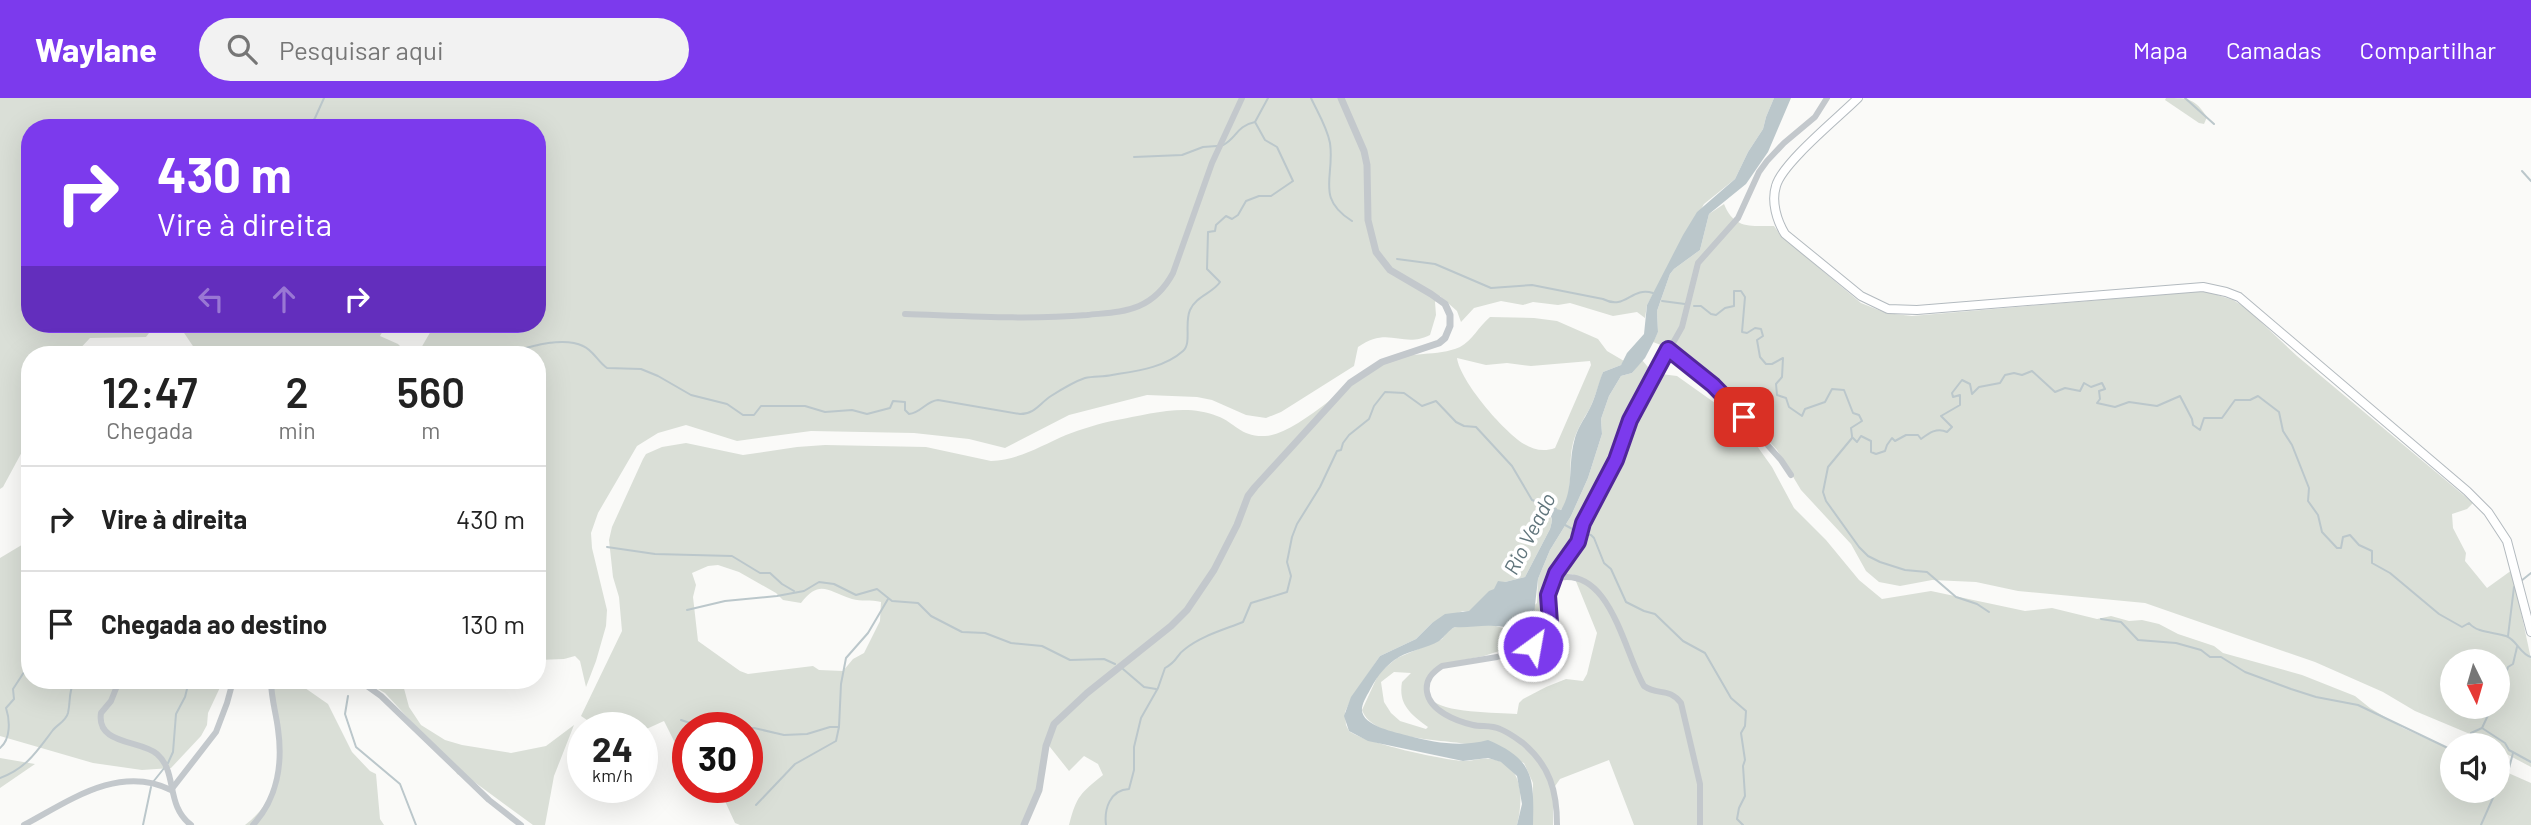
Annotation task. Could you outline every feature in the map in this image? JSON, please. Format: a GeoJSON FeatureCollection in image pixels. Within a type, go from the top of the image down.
{"type":"FeatureCollection","features":[{"type":"Feature","properties":{"kind":"main road"},"geometry":{"type":"LineString","coordinates":[[1858,98],[1780,176],[1774,200],[1779,224],[1785,234],[1861,296],[1888,309],[1917,310],[2203,287],[2238,297],[2468,491],[2488,512],[2507,541],[2531,632]]}},
{"type":"Feature","properties":{"kind":"street"},"geometry":{"type":"LineString","coordinates":[[905,314],[997,318],[1078,316],[1119,312],[1151,299],[1166,286],[1173,273],[1212,163],[1242,98]]}},
{"type":"Feature","properties":{"kind":"street"},"geometry":{"type":"LineString","coordinates":[[1024,825],[1039,790],[1045,746],[1054,724],[1187,610],[1214,570],[1251,491],[1350,383],[1382,362],[1439,343],[1448,333],[1450,320],[1445,304],[1390,270],[1376,253],[1368,220],[1367,165],[1364,150],[1341,98]]}},
{"type":"Feature","properties":{"kind":"street"},"geometry":{"type":"LineString","coordinates":[[1557,825],[1557,800],[1553,784],[1524,745],[1499,729],[1469,724],[1443,712],[1431,702],[1427,689],[1429,678],[1443,666],[1484,661],[1543,641],[1549,629],[1548,595],[1560,564],[1578,542],[1583,523],[1616,460],[1630,420],[1685,320],[1699,263],[1738,218],[1759,172],[1784,143],[1815,117],[1827,98]]}},
{"type":"Feature","properties":{"kind":"street"},"geometry":{"type":"LineString","coordinates":[[1668,349],[1721,393],[1781,460],[1791,475]]}},
{"type":"Feature","properties":{"kind":"street"},"geometry":{"type":"LineString","coordinates":[[1554,579],[1577,578],[1594,589],[1618,624],[1644,686],[1673,694],[1681,702],[1700,784],[1700,825]]}},
{"type":"Feature","properties":{"kind":"street"},"geometry":{"type":"LineString","coordinates":[[116,689],[111,701],[101,713],[103,725],[116,739],[150,749],[159,755],[168,770],[179,813],[191,825]]}},
{"type":"Feature","properties":{"kind":"street"},"geometry":{"type":"LineString","coordinates":[[171,790],[216,733],[231,689]]}},
{"type":"Feature","properties":{"kind":"street"},"geometry":{"type":"LineString","coordinates":[[253,825],[271,799],[278,776],[279,738],[272,689]]}},
{"type":"Feature","properties":{"kind":"street"},"geometry":{"type":"LineString","coordinates":[[371,689],[382,696],[489,800],[519,825]]}},
{"type":"Feature","properties":{"kind":"street"},"geometry":{"type":"LineString","coordinates":[[24,825],[54,808],[116,781],[148,781],[171,790]]}},
{"type":"Feature","properties":{"kind":"shaded area"},"geometry":{"type":"Polygon","coordinates":[[[0,98],[1774,98],[1763,129],[1735,179],[1704,204],[1647,305],[1645,318],[1637,312],[1613,316],[1570,303],[1558,305],[1533,302],[1523,305],[1501,301],[1474,308],[1461,322],[1457,311],[1440,296],[1435,302],[1436,315],[1430,335],[1411,340],[1387,337],[1369,341],[1358,347],[1354,366],[1281,412],[1266,418],[1246,415],[1212,400],[1197,397],[1147,395],[1069,415],[1005,448],[969,439],[914,433],[811,431],[737,441],[686,425],[658,433],[637,446],[598,513],[591,533],[607,610],[606,626],[586,687],[580,661],[575,656],[546,660],[546,346],[422,346],[430,333],[546,333],[546,119],[21,119],[21,333],[149,333],[146,337],[90,338],[82,346],[21,346],[21,454],[0,489],[0,98]]]}},
{"type":"Feature","properties":{"kind":"shaded area"},"geometry":{"type":"Polygon","coordinates":[[[1774,98],[1791,98],[1768,152],[1746,184],[1709,214],[1700,250],[1670,274],[1657,311],[1658,332],[1645,358],[1632,373],[1621,376],[1609,396],[1601,419],[1602,434],[1588,478],[1571,516],[1550,550],[1538,579],[1534,614],[1515,627],[1455,627],[1439,641],[1390,663],[1376,679],[1363,703],[1363,714],[1367,719],[1388,730],[1448,743],[1488,740],[1515,755],[1528,773],[1533,795],[1533,825],[1517,825],[1522,804],[1517,776],[1501,762],[1488,758],[1463,761],[1368,741],[1349,731],[1344,716],[1351,697],[1380,656],[1416,639],[1445,614],[1469,611],[1494,589],[1498,581],[1525,577],[1550,529],[1550,511],[1561,510],[1565,502],[1575,437],[1592,404],[1603,372],[1621,365],[1627,353],[1644,334],[1647,305],[1683,235],[1697,212],[1735,179],[1763,129],[1774,98]]]}},
{"type":"Feature","properties":{"kind":"shaded area"},"geometry":{"type":"Polygon","coordinates":[[[2186,99],[2194,103],[2207,117],[2204,124],[2165,100],[2186,99]]]}},
{"type":"Feature","properties":{"kind":"shaded area"},"geometry":{"type":"Polygon","coordinates":[[[1724,204],[1738,222],[1750,226],[1774,226],[1781,236],[1861,303],[1886,313],[1912,316],[2205,291],[2233,300],[2246,308],[2297,356],[2473,503],[2467,509],[2452,514],[2453,528],[2466,553],[2465,561],[2487,588],[2512,570],[2531,659],[2531,767],[2510,756],[2510,733],[2468,733],[2415,711],[2383,692],[2315,662],[2145,603],[2018,591],[1976,582],[1932,580],[1900,586],[1879,582],[1866,571],[1851,544],[1801,490],[1777,450],[1709,373],[1674,350],[1653,342],[1658,332],[1657,311],[1670,274],[1700,250],[1709,214],[1724,204]]]}},
{"type":"Feature","properties":{"kind":"shaded area"},"geometry":{"type":"Polygon","coordinates":[[[1490,317],[1534,318],[1557,321],[1598,339],[1607,351],[1624,361],[1621,365],[1603,372],[1592,404],[1573,443],[1566,503],[1550,516],[1550,529],[1525,577],[1505,582],[1469,612],[1463,611],[1432,623],[1416,639],[1380,656],[1352,697],[1345,712],[1346,725],[1349,731],[1358,736],[1405,750],[1439,758],[1464,761],[1488,759],[1502,762],[1516,776],[1519,785],[1517,825],[1069,825],[1080,796],[1103,775],[1098,764],[1084,756],[1069,771],[1046,742],[1041,780],[1024,825],[740,825],[735,823],[726,803],[763,803],[763,712],[672,712],[672,737],[664,721],[658,724],[658,712],[583,712],[622,631],[609,540],[612,527],[646,454],[662,447],[686,443],[743,455],[825,445],[926,447],[991,461],[1020,455],[1098,424],[1180,410],[1205,412],[1250,434],[1265,436],[1293,426],[1373,368],[1387,361],[1451,350],[1468,341],[1490,317]],[[1457,358],[1474,392],[1515,438],[1535,449],[1555,448],[1591,365],[1590,361],[1531,366],[1507,363],[1486,365],[1457,358]],[[718,565],[692,573],[696,585],[693,597],[698,641],[748,674],[813,666],[819,670],[843,671],[853,659],[864,653],[880,621],[881,602],[855,600],[824,589],[813,591],[801,603],[783,600],[776,593],[739,572],[718,565]]]}},
{"type":"Feature","properties":{"kind":"shaded area"},"geometry":{"type":"Polygon","coordinates":[[[184,333],[382,333],[380,336],[400,346],[193,346],[184,333]]]}},
{"type":"Feature","properties":{"kind":"shaded area"},"geometry":{"type":"Polygon","coordinates":[[[1642,360],[1653,373],[1677,376],[1715,403],[1735,427],[1757,446],[1772,467],[1794,508],[1826,540],[1859,580],[1882,599],[1931,591],[2025,611],[2052,608],[2097,619],[2111,616],[2159,624],[2178,634],[2214,646],[2223,653],[2302,675],[2355,696],[2403,728],[2440,745],[2440,803],[2510,803],[2510,774],[2531,783],[2531,825],[1634,825],[1609,760],[1560,779],[1553,789],[1553,825],[1533,825],[1533,783],[1524,763],[1479,746],[1395,733],[1380,728],[1369,720],[1362,710],[1379,673],[1397,658],[1442,639],[1455,627],[1492,625],[1507,629],[1537,603],[1538,579],[1550,550],[1571,516],[1588,478],[1602,434],[1601,419],[1609,396],[1621,376],[1632,373],[1642,360]],[[1573,574],[1557,579],[1552,586],[1547,622],[1536,639],[1484,656],[1448,663],[1436,669],[1427,687],[1430,698],[1436,703],[1458,710],[1517,714],[1519,703],[1523,699],[1546,687],[1566,679],[1583,681],[1597,633],[1573,574]],[[1394,672],[1381,682],[1384,702],[1400,721],[1426,729],[1428,727],[1411,713],[1402,697],[1402,682],[1411,673],[1394,672]]]}},
{"type":"Feature","properties":{"kind":"shaded area"},"geometry":{"type":"Polygon","coordinates":[[[21,545],[21,689],[219,689],[201,736],[171,768],[142,770],[93,763],[0,736],[0,558],[21,545]]]}},
{"type":"Feature","properties":{"kind":"shaded area"},"geometry":{"type":"Polygon","coordinates":[[[271,689],[306,689],[328,704],[352,752],[376,774],[380,819],[384,825],[245,825],[271,794],[276,777],[278,740],[271,689]]]}},
{"type":"Feature","properties":{"kind":"shaded area"},"geometry":{"type":"Polygon","coordinates":[[[378,689],[404,689],[409,707],[421,725],[445,740],[462,745],[511,753],[546,746],[567,730],[567,743],[554,776],[545,825],[533,825],[473,781],[457,774],[385,693],[378,689]]]}},
{"type":"Feature","properties":{"kind":"shaded area"},"geometry":{"type":"Polygon","coordinates":[[[0,758],[35,764],[0,788],[0,758]]]}},
{"type":"Feature","properties":{"kind":"waterway"},"geometry":{"type":"LineString","coordinates":[[314,119],[324,98]]}},
{"type":"Feature","properties":{"kind":"waterway"},"geometry":{"type":"LineString","coordinates":[[1223,145],[1244,126],[1255,122],[1268,98]]}},
{"type":"Feature","properties":{"kind":"waterway"},"geometry":{"type":"LineString","coordinates":[[1311,98],[1330,143],[1330,195],[1334,204],[1352,221]]}},
{"type":"Feature","properties":{"kind":"waterway"},"geometry":{"type":"LineString","coordinates":[[2185,98],[2214,124]]}},
{"type":"Feature","properties":{"kind":"waterway"},"geometry":{"type":"LineString","coordinates":[[535,346],[553,342],[574,343],[587,348],[607,368],[641,369],[691,395],[727,404],[743,415],[754,415],[761,406],[805,406],[825,412],[852,410],[867,414],[890,408],[893,401],[905,402],[905,410],[909,414],[938,400],[1020,414],[1030,412],[1051,396],[1088,377],[1149,368],[1175,357],[1186,348],[1190,310],[1196,301],[1220,282],[1207,269],[1208,232],[1215,231],[1216,225],[1226,216],[1232,219],[1238,215],[1246,201],[1259,196],[1271,196],[1293,181],[1277,147],[1265,140],[1255,122]]}},
{"type":"Feature","properties":{"kind":"waterway"},"geometry":{"type":"LineString","coordinates":[[1134,157],[1182,155],[1203,147],[1217,146]]}},
{"type":"Feature","properties":{"kind":"waterway"},"geometry":{"type":"LineString","coordinates":[[2522,171],[2531,181]]}},
{"type":"Feature","properties":{"kind":"waterway"},"geometry":{"type":"LineString","coordinates":[[1397,259],[1435,264],[1491,288],[1532,285],[1611,302],[1623,301],[1639,293],[1653,293]]}},
{"type":"Feature","properties":{"kind":"waterway"},"geometry":{"type":"LineString","coordinates":[[1694,306],[1701,306],[1716,315],[1725,308],[1734,306],[1734,291],[1741,291],[1745,297],[1742,332],[1761,329],[1763,336],[1757,340],[1760,357],[1766,364],[1783,358],[1782,377],[1776,384],[1777,395],[1786,398],[1789,407],[1802,416],[1805,409],[1825,402],[1832,389],[1844,390],[1853,413],[1859,415],[1862,421],[1851,428],[1852,436]]}},
{"type":"Feature","properties":{"kind":"waterway"},"geometry":{"type":"LineString","coordinates":[[1662,301],[1685,304]]}},
{"type":"Feature","properties":{"kind":"waterway"},"geometry":{"type":"LineString","coordinates":[[1852,437],[1857,442],[1861,436],[1871,441],[1871,452],[1876,454],[1885,451],[1892,438],[1895,441],[1906,435],[1918,435],[1921,439],[1936,430],[1947,432],[1952,427],[1941,416],[1960,405],[1960,395],[1953,397],[1952,393],[1962,380],[1970,384],[1972,394],[1979,387],[2000,383],[2005,375],[2022,375],[2032,371],[2055,392],[2065,388],[2080,391],[2084,383],[2091,387],[2102,383],[2105,389],[2099,391],[2100,399],[2097,403],[2115,407],[2129,402],[2157,406],[2180,396],[2193,425],[2200,430],[2204,418],[2222,418],[2235,400],[2250,400],[2258,396],[2279,412],[2283,431],[2292,445],[2309,488],[2308,501],[2318,515],[2322,532],[2337,548],[2341,548],[2343,537],[2350,535],[2359,545],[2372,551],[2372,563],[2390,573],[2439,614],[2462,627],[2469,623],[2481,630],[2506,636],[2531,657]]}},
{"type":"Feature","properties":{"kind":"waterway","name":"Rio Veado"},"geometry":{"type":"LineString","coordinates":[[1106,825],[1110,801],[1117,793],[1129,789],[1141,718],[1158,688],[1165,668],[1198,640],[1243,622],[1251,603],[1287,592],[1291,576],[1287,562],[1297,524],[1320,487],[1337,451],[1341,450],[1349,435],[1369,419],[1374,406],[1385,392],[1404,393],[1422,406],[1436,401],[1456,422],[1476,427],[1512,466],[1532,500],[1556,509]]}},
{"type":"Feature","properties":{"kind":"waterway"},"geometry":{"type":"LineString","coordinates":[[1852,438],[1828,467],[1823,492],[1826,501],[1859,547],[1880,562],[1905,570],[1927,572],[1956,597],[1977,604],[1989,612]]}},
{"type":"Feature","properties":{"kind":"waterway"},"geometry":{"type":"LineString","coordinates":[[1565,525],[1576,531]]}},
{"type":"Feature","properties":{"kind":"waterway"},"geometry":{"type":"LineString","coordinates":[[1582,534],[1594,538],[1604,563],[1611,569],[1626,602],[1655,614],[1683,641],[1705,653],[1731,698],[1746,711],[1745,726],[1741,733],[1745,760],[1745,796],[1737,819],[1743,825]]}},
{"type":"Feature","properties":{"kind":"waterway"},"geometry":{"type":"LineString","coordinates":[[607,547],[655,554],[732,556],[760,573],[770,573],[794,591]]}},
{"type":"Feature","properties":{"kind":"waterway"},"geometry":{"type":"LineString","coordinates":[[2521,581],[2531,573]]}},
{"type":"Feature","properties":{"kind":"waterway"},"geometry":{"type":"LineString","coordinates":[[687,610],[725,601],[804,591],[819,582],[834,584],[856,595],[877,589],[892,601],[918,603],[931,616],[962,632],[985,633],[1011,643],[1042,646],[1070,660],[1104,659],[1115,664]]}},
{"type":"Feature","properties":{"kind":"waterway"},"geometry":{"type":"LineString","coordinates":[[2508,636],[2514,587]]}},
{"type":"Feature","properties":{"kind":"waterway"},"geometry":{"type":"LineString","coordinates":[[756,805],[795,764],[836,741],[846,658],[868,633],[888,599]]}},
{"type":"Feature","properties":{"kind":"waterway"},"geometry":{"type":"LineString","coordinates":[[2101,619],[2121,622],[2138,640],[2176,643],[2201,650],[2210,657],[2221,657],[2245,672],[2291,689],[2358,705],[2440,744]]}},
{"type":"Feature","properties":{"kind":"waterway"},"geometry":{"type":"LineString","coordinates":[[2510,666],[2513,664],[2517,647]]}},
{"type":"Feature","properties":{"kind":"waterway"},"geometry":{"type":"LineString","coordinates":[[1123,669],[1144,687],[1156,689]]}},
{"type":"Feature","properties":{"kind":"waterway"},"geometry":{"type":"LineString","coordinates":[[0,748],[9,729],[6,708],[14,699],[13,689],[21,677]]}},
{"type":"Feature","properties":{"kind":"waterway"},"geometry":{"type":"LineString","coordinates":[[0,778],[24,764],[66,718],[72,689]]}},
{"type":"Feature","properties":{"kind":"waterway"},"geometry":{"type":"LineString","coordinates":[[168,763],[173,752],[176,714],[187,689]]}},
{"type":"Feature","properties":{"kind":"waterway"},"geometry":{"type":"LineString","coordinates":[[348,696],[345,714],[356,747],[400,784],[416,825]]}},
{"type":"Feature","properties":{"kind":"waterway"},"geometry":{"type":"LineString","coordinates":[[2471,733],[2482,728],[2486,719]]}},
{"type":"Feature","properties":{"kind":"waterway"},"geometry":{"type":"LineString","coordinates":[[763,730],[784,735],[807,734],[838,727]]}},
{"type":"Feature","properties":{"kind":"waterway"},"geometry":{"type":"LineString","coordinates":[[2482,728],[2505,743],[2509,750],[2531,762]]}},
{"type":"Feature","properties":{"kind":"waterway"},"geometry":{"type":"LineString","coordinates":[[2510,764],[2513,753]]}},
{"type":"Feature","properties":{"kind":"waterway"},"geometry":{"type":"LineString","coordinates":[[153,782],[165,767]]}},
{"type":"Feature","properties":{"kind":"waterway"},"geometry":{"type":"LineString","coordinates":[[143,825],[151,787]]}},
{"type":"Feature","properties":{"kind":"waterway"},"geometry":{"type":"LineString","coordinates":[[2481,825],[2491,803]]}},
{"type":"Feature","properties":{"kind":"route"},"geometry":{"type":"LineString","coordinates":[[1533,646],[1543,641],[1548,633],[1550,585],[1560,564],[1578,542],[1583,523],[1620,452],[1630,420],[1668,349],[1713,385],[1744,417]]}}]}
